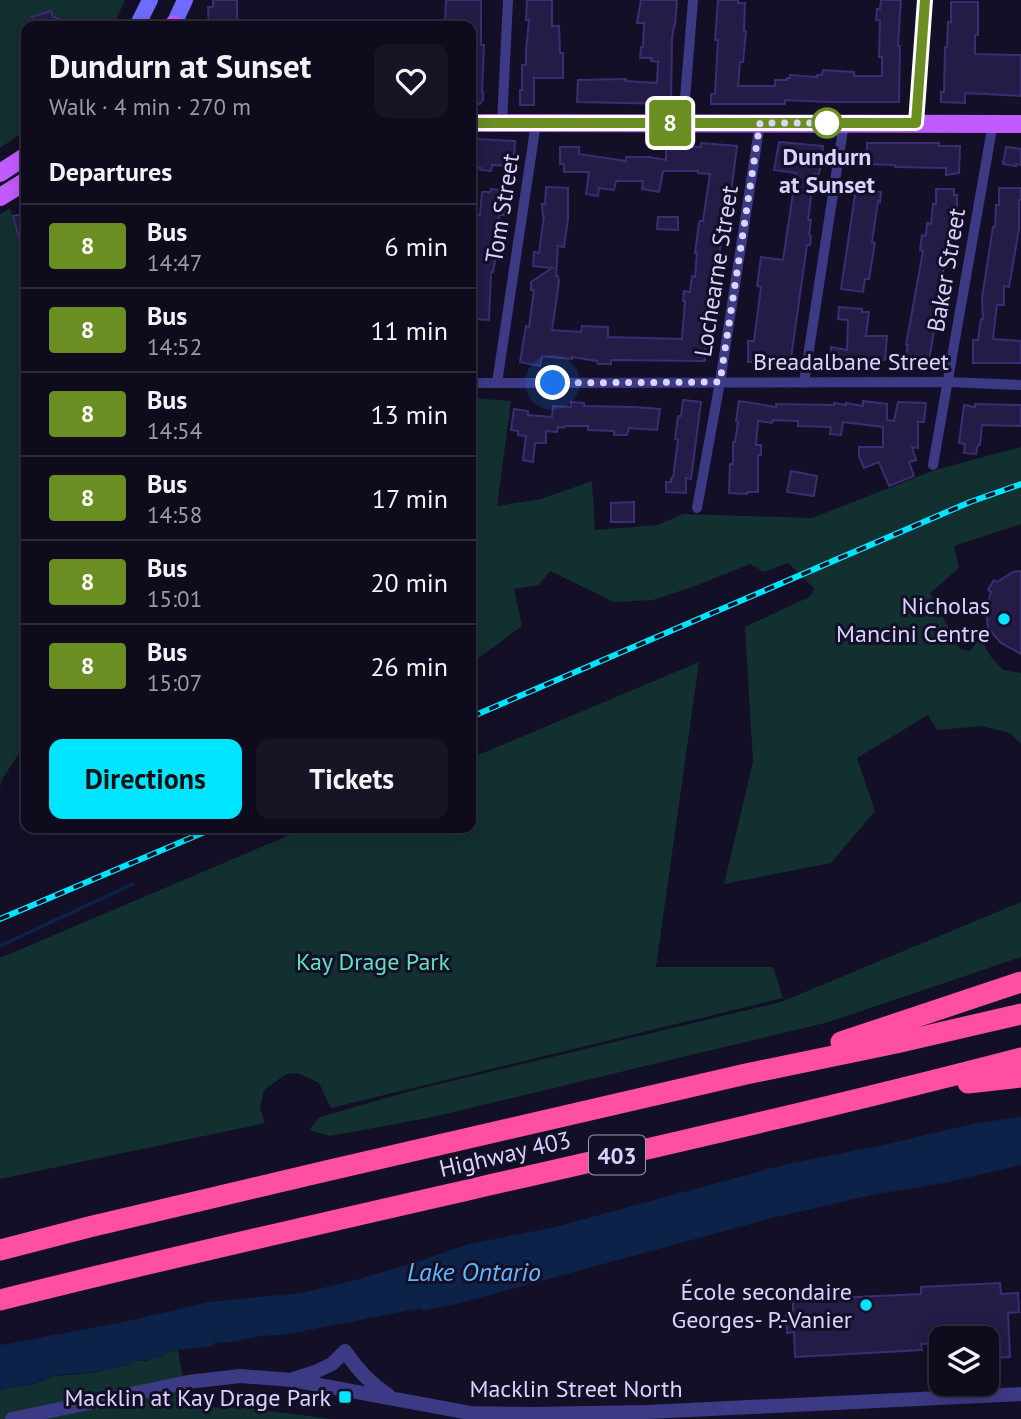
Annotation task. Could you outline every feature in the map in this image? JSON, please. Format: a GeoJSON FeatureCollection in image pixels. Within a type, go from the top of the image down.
{"type":"FeatureCollection","features":[{"type":"Feature","properties":{"kind":"highway"},"geometry":{"type":"LineString","coordinates":[[746,1074],[1021,982]]}},
{"type":"Feature","properties":{"kind":"highway","name":"Highway 403"},"geometry":{"type":"LineString","coordinates":[[0,1250],[326,1171],[1021,1014]]}},
{"type":"Feature","properties":{"kind":"highway","name":"Highway 403"},"geometry":{"type":"LineString","coordinates":[[0,1300],[896,1090],[1021,1058]]}},
{"type":"Feature","properties":{"kind":"highway"},"geometry":{"type":"LineString","coordinates":[[896,1090],[1021,1077]]}},
{"type":"Feature","properties":{"kind":"main road"},"geometry":{"type":"LineString","coordinates":[[140,21],[150,0]]}},
{"type":"Feature","properties":{"kind":"main road"},"geometry":{"type":"LineString","coordinates":[[176,21],[185,0]]}},
{"type":"Feature","properties":{"kind":"main road"},"geometry":{"type":"LineString","coordinates":[[476,123],[1021,124]]}},
{"type":"Feature","properties":{"kind":"main road"},"geometry":{"type":"LineString","coordinates":[[0,173],[21,159]]}},
{"type":"Feature","properties":{"kind":"main road"},"geometry":{"type":"LineString","coordinates":[[0,197],[21,184]]}},
{"type":"Feature","properties":{"kind":"street","name":"Tom Street"},"geometry":{"type":"LineString","coordinates":[[502,123],[508,0]]}},
{"type":"Feature","properties":{"kind":"street"},"geometry":{"type":"LineString","coordinates":[[683,123],[693,0]]}},
{"type":"Feature","properties":{"kind":"street"},"geometry":{"type":"LineString","coordinates":[[916,123],[925,0]]}},
{"type":"Feature","properties":{"kind":"street","name":"Tom Street"},"geometry":{"type":"LineString","coordinates":[[497,383],[536,123]]}},
{"type":"Feature","properties":{"kind":"street","name":"Lochearne Street"},"geometry":{"type":"LineString","coordinates":[[697,508],[720,382],[760,123]]}},
{"type":"Feature","properties":{"kind":"street"},"geometry":{"type":"LineString","coordinates":[[804,382],[844,123]]}},
{"type":"Feature","properties":{"kind":"street","name":"Baker Street"},"geometry":{"type":"LineString","coordinates":[[933,465],[993,123]]}},
{"type":"Feature","properties":{"kind":"street","name":"Breadalbane Street"},"geometry":{"type":"LineString","coordinates":[[476,383],[947,382],[1021,385]]}},
{"type":"Feature","properties":{"kind":"street"},"geometry":{"type":"LineString","coordinates":[[292,1380],[332,1364],[345,1351],[357,1370],[376,1387],[396,1399]]}},
{"type":"Feature","properties":{"kind":"street","name":"Macklin Street North"},"geometry":{"type":"LineString","coordinates":[[12,1419],[188,1382],[240,1376],[292,1380],[470,1413],[714,1409],[1021,1394]]}},
{"type":"Feature","properties":{"kind":"green space"},"geometry":{"type":"Polygon","coordinates":[[[0,0],[125,0],[115,21],[21,21],[21,133],[0,148],[0,0]]]}},
{"type":"Feature","properties":{"kind":"green space"},"geometry":{"type":"Polygon","coordinates":[[[10,208],[21,249],[21,751],[1,781],[0,787],[0,214],[10,208]]]}},
{"type":"Feature","properties":{"kind":"green space"},"geometry":{"type":"Polygon","coordinates":[[[476,398],[511,401],[497,506],[541,499],[592,481],[595,530],[658,525],[683,514],[812,518],[935,470],[1021,447],[1021,524],[954,546],[959,568],[930,593],[960,649],[970,651],[980,638],[991,657],[1003,670],[1021,673],[1021,744],[1010,733],[983,726],[937,730],[928,715],[857,758],[875,811],[831,863],[724,884],[753,762],[745,627],[809,597],[815,589],[788,563],[764,572],[750,564],[653,600],[614,602],[550,571],[539,585],[514,589],[522,626],[476,659],[476,398]]]}},
{"type":"Feature","properties":{"kind":"green space","name":"Kay Drage Park"},"geometry":{"type":"Polygon","coordinates":[[[699,662],[656,967],[773,967],[783,998],[331,1108],[319,1083],[298,1073],[286,1074],[264,1090],[260,1108],[265,1123],[0,1179],[0,958],[294,833],[476,833],[476,756],[699,662]]]}},
{"type":"Feature","properties":{"kind":"green space"},"geometry":{"type":"Polygon","coordinates":[[[1021,902],[1021,957],[829,1022],[433,1117],[330,1136],[309,1130],[320,1117],[414,1090],[781,1002],[1021,902]]]}},
{"type":"Feature","properties":{"kind":"green space"},"geometry":{"type":"Polygon","coordinates":[[[178,1350],[188,1407],[247,1408],[331,1419],[0,1419],[0,1391],[7,1388],[30,1385],[55,1376],[98,1372],[125,1366],[135,1360],[146,1361],[178,1350]]]}},
{"type":"Feature","properties":{"kind":"water","name":"Lake Ontario"},"geometry":{"type":"Polygon","coordinates":[[[1021,1117],[1021,1165],[772,1218],[464,1302],[283,1335],[259,1336],[214,1343],[213,1346],[169,1351],[156,1359],[133,1361],[107,1370],[58,1375],[0,1391],[0,1345],[124,1322],[209,1302],[301,1293],[356,1280],[469,1244],[555,1227],[787,1164],[976,1123],[1021,1117]]]}},
{"type":"Feature","properties":{"kind":"building"},"geometry":{"type":"Polygon","coordinates":[[[213,0],[237,0],[237,21],[209,21],[208,7],[213,7],[213,0]]]}},
{"type":"Feature","properties":{"kind":"building"},"geometry":{"type":"Polygon","coordinates":[[[446,0],[481,0],[481,45],[484,45],[483,100],[480,104],[476,104],[476,21],[445,21],[446,0]]]}},
{"type":"Feature","properties":{"kind":"building"},"geometry":{"type":"Polygon","coordinates":[[[527,0],[552,0],[552,26],[559,26],[563,78],[534,78],[534,105],[520,105],[522,65],[526,65],[529,20],[526,20],[527,0]]]}},
{"type":"Feature","properties":{"kind":"building"},"geometry":{"type":"Polygon","coordinates":[[[641,0],[677,0],[672,38],[671,104],[577,102],[578,80],[626,79],[657,83],[658,62],[651,61],[652,58],[640,58],[644,23],[637,23],[641,0]]]}},
{"type":"Feature","properties":{"kind":"building"},"geometry":{"type":"Polygon","coordinates":[[[718,0],[738,0],[738,3],[745,3],[746,31],[738,86],[775,86],[775,80],[787,80],[790,75],[817,77],[822,75],[823,70],[854,72],[854,76],[882,76],[882,57],[879,57],[880,20],[876,20],[877,9],[880,9],[881,0],[901,0],[899,102],[785,100],[785,104],[711,104],[711,94],[715,94],[718,0]]]}},
{"type":"Feature","properties":{"kind":"building"},"geometry":{"type":"Polygon","coordinates":[[[951,2],[978,2],[975,54],[1021,55],[1021,96],[965,93],[965,103],[941,102],[951,2]]]}},
{"type":"Feature","properties":{"kind":"building"},"geometry":{"type":"Polygon","coordinates":[[[51,11],[53,17],[64,21],[33,21],[32,17],[51,11]]]}},
{"type":"Feature","properties":{"kind":"building"},"geometry":{"type":"Polygon","coordinates":[[[477,139],[515,141],[514,160],[511,160],[510,166],[492,165],[491,171],[480,170],[481,168],[476,168],[477,139]]]}},
{"type":"Feature","properties":{"kind":"building"},"geometry":{"type":"Polygon","coordinates":[[[779,142],[823,146],[820,170],[818,175],[814,174],[808,220],[811,220],[810,245],[807,245],[790,365],[748,362],[748,341],[754,341],[761,287],[757,286],[761,257],[783,260],[796,173],[774,170],[779,142]]]}},
{"type":"Feature","properties":{"kind":"building"},"geometry":{"type":"Polygon","coordinates":[[[701,143],[737,146],[728,217],[725,217],[719,256],[722,256],[717,291],[713,290],[712,312],[707,312],[705,361],[611,360],[611,364],[598,364],[597,361],[572,357],[542,356],[540,366],[520,362],[526,326],[529,327],[534,290],[531,290],[531,282],[552,268],[533,266],[534,252],[539,253],[544,216],[542,204],[545,204],[546,187],[568,188],[568,219],[564,247],[558,246],[556,276],[559,282],[552,330],[581,332],[582,326],[608,327],[608,337],[682,339],[684,291],[690,292],[692,276],[695,277],[699,223],[703,221],[710,174],[698,171],[663,171],[659,192],[642,189],[643,181],[616,181],[614,190],[599,188],[598,196],[586,194],[589,172],[564,172],[564,164],[560,164],[560,147],[579,147],[579,154],[626,161],[626,157],[666,160],[666,145],[701,147],[701,143]]]}},
{"type":"Feature","properties":{"kind":"building"},"geometry":{"type":"Polygon","coordinates":[[[867,143],[939,143],[939,146],[960,146],[959,173],[946,175],[946,168],[866,164],[867,143]]]}},
{"type":"Feature","properties":{"kind":"building"},"geometry":{"type":"Polygon","coordinates":[[[1006,147],[1021,149],[1021,165],[1003,164],[1006,147]]]}},
{"type":"Feature","properties":{"kind":"building"},"geometry":{"type":"Polygon","coordinates":[[[856,188],[881,192],[869,279],[865,279],[863,292],[841,289],[856,188]]]}},
{"type":"Feature","properties":{"kind":"building"},"geometry":{"type":"Polygon","coordinates":[[[999,188],[1021,188],[1021,200],[1009,287],[1004,286],[1004,305],[997,305],[993,339],[1021,341],[1021,363],[973,363],[973,340],[978,340],[983,319],[982,298],[995,227],[996,205],[999,205],[999,188]]]}},
{"type":"Feature","properties":{"kind":"building"},"geometry":{"type":"Polygon","coordinates":[[[491,189],[506,191],[504,215],[499,215],[497,251],[491,272],[489,320],[476,319],[476,215],[480,215],[482,192],[490,192],[491,189]]]}},
{"type":"Feature","properties":{"kind":"building"},"geometry":{"type":"Polygon","coordinates":[[[936,189],[954,189],[954,195],[957,195],[957,211],[953,211],[949,255],[946,255],[942,278],[947,279],[928,366],[905,359],[923,251],[920,250],[922,235],[926,236],[927,223],[931,224],[933,204],[936,204],[936,189]]]}},
{"type":"Feature","properties":{"kind":"building"},"geometry":{"type":"Polygon","coordinates":[[[21,214],[21,246],[13,216],[21,214]]]}},
{"type":"Feature","properties":{"kind":"building"},"geometry":{"type":"Polygon","coordinates":[[[658,217],[678,217],[678,230],[657,229],[658,217]]]}},
{"type":"Feature","properties":{"kind":"building"},"geometry":{"type":"Polygon","coordinates":[[[839,307],[869,312],[866,336],[887,336],[885,360],[845,361],[845,366],[830,365],[831,347],[847,350],[848,320],[838,319],[839,307]]]}},
{"type":"Feature","properties":{"kind":"building"},"geometry":{"type":"Polygon","coordinates":[[[683,400],[701,402],[691,479],[686,478],[686,493],[666,492],[666,482],[671,482],[673,478],[678,440],[675,439],[683,400]]]}},
{"type":"Feature","properties":{"kind":"building"},"geometry":{"type":"Polygon","coordinates":[[[739,401],[776,407],[776,404],[834,403],[863,406],[863,401],[887,404],[887,420],[894,421],[898,402],[926,403],[924,422],[918,422],[918,448],[912,447],[916,460],[909,462],[914,476],[889,486],[879,462],[864,468],[859,447],[883,447],[883,427],[843,422],[841,435],[830,434],[831,427],[798,426],[798,421],[758,421],[756,445],[761,445],[761,455],[758,455],[758,492],[729,493],[730,464],[733,464],[739,401]]]}},
{"type":"Feature","properties":{"kind":"building"},"geometry":{"type":"Polygon","coordinates":[[[571,402],[584,403],[584,406],[660,409],[657,430],[629,428],[627,435],[614,435],[614,431],[588,430],[588,426],[558,427],[557,432],[546,431],[546,443],[535,443],[533,462],[523,460],[526,436],[511,430],[514,409],[528,411],[528,415],[552,417],[553,406],[571,407],[571,402]]]}},
{"type":"Feature","properties":{"kind":"building"},"geometry":{"type":"Polygon","coordinates":[[[975,404],[1021,405],[1021,426],[982,425],[976,454],[964,453],[965,444],[959,443],[964,405],[975,407],[975,404]]]}},
{"type":"Feature","properties":{"kind":"building"},"geometry":{"type":"Polygon","coordinates":[[[791,471],[817,476],[814,496],[787,492],[791,471]]]}},
{"type":"Feature","properties":{"kind":"building"},"geometry":{"type":"Polygon","coordinates":[[[634,502],[634,522],[611,522],[611,503],[634,502]]]}},
{"type":"Feature","properties":{"kind":"building","name":"Nicholas Mancini Centre"},"geometry":{"type":"Polygon","coordinates":[[[1021,571],[1021,654],[1001,643],[988,628],[986,609],[991,592],[988,590],[994,580],[997,582],[1013,572],[1021,571]]]}},
{"type":"Feature","properties":{"kind":"building"},"geometry":{"type":"Polygon","coordinates":[[[1000,1283],[1001,1294],[1018,1293],[1019,1312],[1008,1313],[1010,1357],[999,1357],[999,1326],[929,1326],[929,1344],[921,1344],[922,1350],[795,1357],[794,1332],[787,1333],[786,1313],[793,1312],[793,1300],[921,1294],[921,1287],[1000,1283]]]}},
{"type":"Feature","properties":{"kind":"waterway"},"geometry":{"type":"LineString","coordinates":[[0,946],[133,884]]}},
{"type":"Feature","properties":{"kind":"railway"},"geometry":{"type":"LineString","coordinates":[[476,715],[970,502],[1021,484]]}},
{"type":"Feature","properties":{"kind":"railway"},"geometry":{"type":"LineString","coordinates":[[0,919],[202,833]]}},
{"type":"Feature","properties":{"kind":"bus line","name":"8"},"geometry":{"type":"LineString","coordinates":[[476,123],[916,123],[925,0]]}},
{"type":"Feature","properties":{"kind":"place","name":"Dundurn at Sunset"},"geometry":{"type":"Point","coordinates":[827,123]}},
{"type":"Feature","properties":{"kind":"place","name":"Nicholas Mancini Centre"},"geometry":{"type":"Point","coordinates":[1004,619]}},
{"type":"Feature","properties":{"kind":"place","name":"École secondaire Georges- P.-Vanier"},"geometry":{"type":"Point","coordinates":[866,1305]}},
{"type":"Feature","properties":{"kind":"place","name":"Macklin at Kay Drage Park"},"geometry":{"type":"Point","coordinates":[345,1397]}},
{"type":"Feature","properties":{"kind":"route"},"geometry":{"type":"LineString","coordinates":[[553,383],[720,382],[760,123],[827,123]]}}]}
